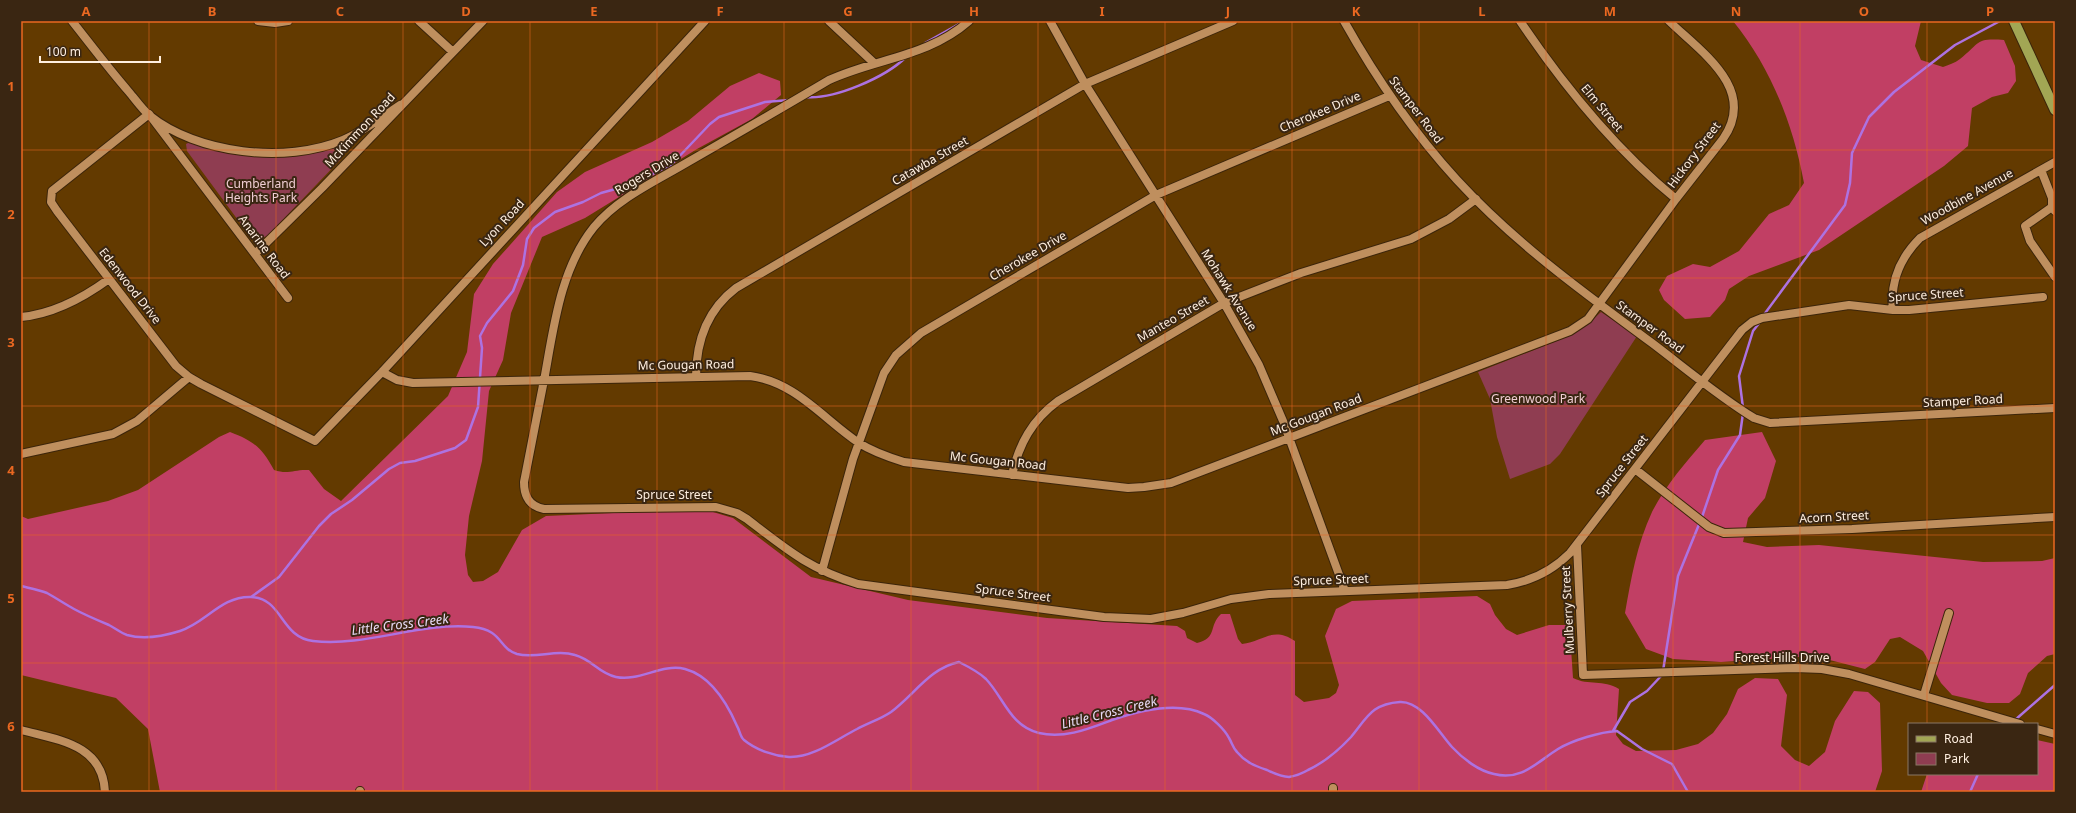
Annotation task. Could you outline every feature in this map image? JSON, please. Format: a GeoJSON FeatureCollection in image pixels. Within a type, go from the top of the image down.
{"type":"FeatureCollection","features":[{"type":"Feature","properties":{"kind":"main road"},"geometry":{"type":"LineString","coordinates":[[2014,21],[2054,106]]}},
{"type":"Feature","properties":{"kind":"street","name":"Anarine Road"},"geometry":{"type":"LineString","coordinates":[[72,21],[148,114],[288,298]]}},
{"type":"Feature","properties":{"kind":"street"},"geometry":{"type":"LineString","coordinates":[[258,21],[275,23],[288,21]]}},
{"type":"Feature","properties":{"kind":"street"},"geometry":{"type":"LineString","coordinates":[[419,21],[453,52]]}},
{"type":"Feature","properties":{"kind":"street","name":"McKimmon Road"},"geometry":{"type":"LineString","coordinates":[[255,254],[322,188],[400,105],[483,21]]}},
{"type":"Feature","properties":{"kind":"street","name":"Lyon Road"},"geometry":{"type":"LineString","coordinates":[[315,441],[382,372],[705,21]]}},
{"type":"Feature","properties":{"kind":"street"},"geometry":{"type":"LineString","coordinates":[[829,21],[874,63]]}},
{"type":"Feature","properties":{"kind":"street","name":"Rogers Drive"},"geometry":{"type":"LineString","coordinates":[[526,498],[524,493],[524,482],[556,313],[567,278],[587,236],[605,216],[626,199],[829,80],[874,63],[911,54],[931,47],[955,33],[969,21]]}},
{"type":"Feature","properties":{"kind":"street","name":"Mohawk Avenue"},"geometry":{"type":"LineString","coordinates":[[1050,21],[1085,84],[1224,303],[1259,365],[1271,390],[1345,591]]}},
{"type":"Feature","properties":{"kind":"street","name":"Catawba Street"},"geometry":{"type":"LineString","coordinates":[[696,377],[698,347],[703,331],[713,311],[727,295],[1085,84],[1233,21]]}},
{"type":"Feature","properties":{"kind":"street","name":"Stamper Road"},"geometry":{"type":"LineString","coordinates":[[1344,21],[1389,96],[1428,147],[1476,199],[1532,251],[1600,305],[1749,415],[1770,423],[2055,408]]}},
{"type":"Feature","properties":{"kind":"street","name":"Elm Street"},"geometry":{"type":"LineString","coordinates":[[1520,21],[1581,102],[1624,153],[1645,174],[1676,199]]}},
{"type":"Feature","properties":{"kind":"street","name":"Hickory Street"},"geometry":{"type":"LineString","coordinates":[[1600,305],[1676,199],[1730,129],[1733,117],[1732,91],[1721,71],[1669,21]]}},
{"type":"Feature","properties":{"kind":"street","name":"Cherokee Drive"},"geometry":{"type":"LineString","coordinates":[[822,571],[859,442],[884,373],[896,355],[908,343],[928,329],[1156,195],[1389,96]]}},
{"type":"Feature","properties":{"kind":"street","name":"Anarine Road"},"geometry":{"type":"LineString","coordinates":[[148,114],[173,131],[204,143],[247,151],[283,152],[318,148],[342,141],[363,130],[400,105]]}},
{"type":"Feature","properties":{"kind":"street","name":"Edenwood Drive"},"geometry":{"type":"LineString","coordinates":[[148,114],[55,187],[50,196],[51,202],[176,366],[189,377],[315,441]]}},
{"type":"Feature","properties":{"kind":"street","name":"Woodbine Avenue"},"geometry":{"type":"LineString","coordinates":[[1893,310],[1891,295],[1896,274],[1906,254],[1920,238],[2055,162]]}},
{"type":"Feature","properties":{"kind":"street"},"geometry":{"type":"LineString","coordinates":[[2041,170],[2052,198],[2053,209],[2025,226],[2030,241],[2055,277]]}},
{"type":"Feature","properties":{"kind":"street","name":"Manteo Street"},"geometry":{"type":"LineString","coordinates":[[1012,475],[1020,447],[1028,432],[1049,408],[1224,303],[1301,273],[1410,240],[1449,219],[1476,199]]}},
{"type":"Feature","properties":{"kind":"street"},"geometry":{"type":"LineString","coordinates":[[21,318],[40,314],[71,303],[109,279]]}},
{"type":"Feature","properties":{"kind":"street","name":"Spruce Street"},"geometry":{"type":"LineString","coordinates":[[526,498],[534,506],[544,509],[706,506],[727,509],[747,519],[796,557],[822,571],[858,584],[1104,617],[1156,618],[1183,613],[1215,603],[1248,597],[1518,583],[1539,576],[1553,568],[1577,545],[1742,330],[1756,320],[1849,305],[1893,310],[2043,297]]}},
{"type":"Feature","properties":{"kind":"street","name":"Mc Gougan Road"},"geometry":{"type":"LineString","coordinates":[[382,372],[397,380],[413,383],[750,376],[772,380],[791,390],[859,442],[888,458],[904,462],[1012,475],[1128,488],[1144,488],[1171,483],[1570,331],[1588,319],[1600,305]]}},
{"type":"Feature","properties":{"kind":"street"},"geometry":{"type":"LineString","coordinates":[[21,454],[114,434],[138,421],[189,377]]}},
{"type":"Feature","properties":{"kind":"street","name":"Acorn Street"},"geometry":{"type":"LineString","coordinates":[[1635,469],[1709,527],[1724,533],[1844,529],[2055,517]]}},
{"type":"Feature","properties":{"kind":"street","name":"Mulberry Street"},"geometry":{"type":"LineString","coordinates":[[1577,545],[1583,675]]}},
{"type":"Feature","properties":{"kind":"street"},"geometry":{"type":"LineString","coordinates":[[1924,695],[1949,613]]}},
{"type":"Feature","properties":{"kind":"street","name":"Forest Hills Drive"},"geometry":{"type":"LineString","coordinates":[[1583,675],[1795,668],[1822,669],[1849,674],[2017,723]]}},
{"type":"Feature","properties":{"kind":"street"},"geometry":{"type":"LineString","coordinates":[[2038,729],[2055,734]]}},
{"type":"Feature","properties":{"kind":"street"},"geometry":{"type":"LineString","coordinates":[[21,730],[69,743],[88,754],[101,771],[105,792]]}},
{"type":"Feature","properties":{"kind":"green space","name":"Cumberland Heights Park"},"geometry":{"type":"Polygon","coordinates":[[[194,140],[232,151],[338,146],[342,153],[342,158],[268,235],[256,239],[249,235],[187,151],[186,144],[194,140]]]}},
{"type":"Feature","properties":{"kind":"green space","name":"Greenwood Park"},"geometry":{"type":"Polygon","coordinates":[[[1601,312],[1637,336],[1560,454],[1550,464],[1510,479],[1497,437],[1490,399],[1478,372],[1572,335],[1587,325],[1601,312]]]}},
{"type":"Feature","properties":{"kind":"shaded area"},"geometry":{"type":"Polygon","coordinates":[[[1733,21],[1921,21],[1915,46],[1921,60],[1943,67],[1952,64],[1967,54],[1975,45],[1982,41],[2004,40],[2015,66],[2016,81],[2008,93],[1992,97],[1972,108],[1968,146],[1944,166],[1819,250],[1749,276],[1729,289],[1725,300],[1710,317],[1685,319],[1664,300],[1659,290],[1667,276],[1693,264],[1710,267],[1739,251],[1769,214],[1789,205],[1804,183],[1794,139],[1779,98],[1759,58],[1733,21]]]}},
{"type":"Feature","properties":{"kind":"shaded area"},"geometry":{"type":"Polygon","coordinates":[[[759,73],[780,81],[781,95],[752,119],[697,149],[585,218],[542,237],[511,313],[503,360],[489,391],[482,461],[469,516],[465,555],[468,575],[473,582],[483,581],[498,572],[522,530],[546,516],[703,509],[733,518],[811,577],[908,600],[1047,618],[1177,626],[1185,631],[1187,638],[1197,643],[1208,638],[1217,618],[1221,614],[1230,614],[1238,639],[1242,644],[1274,635],[1281,635],[1295,641],[1295,695],[1304,702],[1329,698],[1336,693],[1339,685],[1325,636],[1336,609],[1352,601],[1477,596],[1490,604],[1495,615],[1506,629],[1517,635],[1549,625],[1567,625],[1570,633],[1573,678],[1585,682],[1607,684],[1619,689],[1616,735],[1623,744],[1636,751],[1676,750],[1698,744],[1713,733],[1727,714],[1738,689],[1755,678],[1778,679],[1787,695],[1781,746],[1795,760],[1809,766],[1825,752],[1835,721],[1854,691],[1868,692],[1880,703],[1882,771],[1875,792],[160,792],[148,729],[116,698],[21,675],[21,516],[28,519],[108,501],[138,490],[219,437],[230,432],[256,446],[274,470],[288,472],[309,470],[324,489],[341,501],[448,396],[467,352],[474,294],[493,264],[557,192],[585,172],[652,142],[688,121],[730,86],[759,73]]]}},
{"type":"Feature","properties":{"kind":"shaded area"},"geometry":{"type":"Polygon","coordinates":[[[1762,432],[1776,461],[1765,498],[1748,518],[1743,542],[1767,547],[1819,545],[1983,562],[2042,561],[2055,558],[2055,654],[2047,656],[2028,673],[2020,694],[2009,703],[1987,703],[1952,695],[1941,683],[1923,651],[1900,637],[1890,639],[1875,662],[1865,669],[1814,656],[1721,662],[1673,659],[1646,649],[1625,613],[1638,549],[1657,502],[1669,484],[1705,440],[1762,432]]]}},
{"type":"Feature","properties":{"kind":"shaded area"},"geometry":{"type":"Polygon","coordinates":[[[2038,740],[2055,744],[2055,792],[1921,792],[1927,775],[2038,775],[2038,740]]]}},
{"type":"Feature","properties":{"kind":"waterway"},"geometry":{"type":"LineString","coordinates":[[1763,316],[1845,205],[1850,183],[1852,153],[1869,117],[1894,92],[1955,45],[2000,21]]}},
{"type":"Feature","properties":{"kind":"waterway"},"geometry":{"type":"LineString","coordinates":[[925,43],[959,24]]}},
{"type":"Feature","properties":{"kind":"waterway"},"geometry":{"type":"LineString","coordinates":[[805,97],[830,95],[859,86],[886,72],[906,57]]}},
{"type":"Feature","properties":{"kind":"waterway"},"geometry":{"type":"LineString","coordinates":[[251,597],[279,577],[319,526],[331,514],[352,500],[389,469],[400,463],[415,461],[455,448],[466,440],[478,407],[482,348],[480,336],[487,323],[513,291],[523,265],[527,239],[534,228],[555,212],[583,202],[601,193],[630,185],[671,165],[710,124],[719,117],[765,102],[789,100]]}},
{"type":"Feature","properties":{"kind":"waterway"},"geometry":{"type":"LineString","coordinates":[[1743,408],[1739,376],[1753,331],[1760,322]]}},
{"type":"Feature","properties":{"kind":"waterway"},"geometry":{"type":"LineString","coordinates":[[1663,671],[1678,576],[1702,517],[1718,470],[1740,435],[1743,413]]}},
{"type":"Feature","properties":{"kind":"waterway","name":"Little Cross Creek"},"geometry":{"type":"LineString","coordinates":[[21,586],[47,593],[78,611],[125,634],[140,637],[154,637],[180,631],[198,622],[222,605],[240,598],[251,597],[261,599],[270,604],[294,633],[302,638],[313,641],[353,641],[433,628],[453,626],[473,627],[483,629],[495,635],[506,648],[517,654],[531,655],[568,653],[581,657],[605,673],[616,677],[633,677],[668,668],[685,669],[703,678],[717,692],[728,708],[744,740],[760,750],[771,754],[789,757],[816,751],[883,717],[891,712],[939,670],[959,662],[986,679],[1014,718],[1021,724],[1029,729],[1048,735],[1076,732],[1134,713],[1158,709],[1182,708],[1193,710],[1211,718],[1225,731],[1236,750],[1247,761],[1278,775],[1289,777],[1306,771],[1331,756],[1351,737],[1366,718],[1376,709],[1390,703],[1400,702],[1408,703],[1423,712],[1461,756],[1477,767],[1494,774],[1513,775],[1521,773],[1558,749],[1571,743],[1595,735],[1617,731],[1642,749],[1672,764],[1688,792]]}},
{"type":"Feature","properties":{"kind":"waterway"},"geometry":{"type":"LineString","coordinates":[[1613,731],[1630,702],[1647,691],[1662,675]]}},
{"type":"Feature","properties":{"kind":"waterway"},"geometry":{"type":"LineString","coordinates":[[2015,720],[2055,685]]}},
{"type":"Feature","properties":{"kind":"waterway"},"geometry":{"type":"LineString","coordinates":[[1970,792],[1978,775]]}}]}
